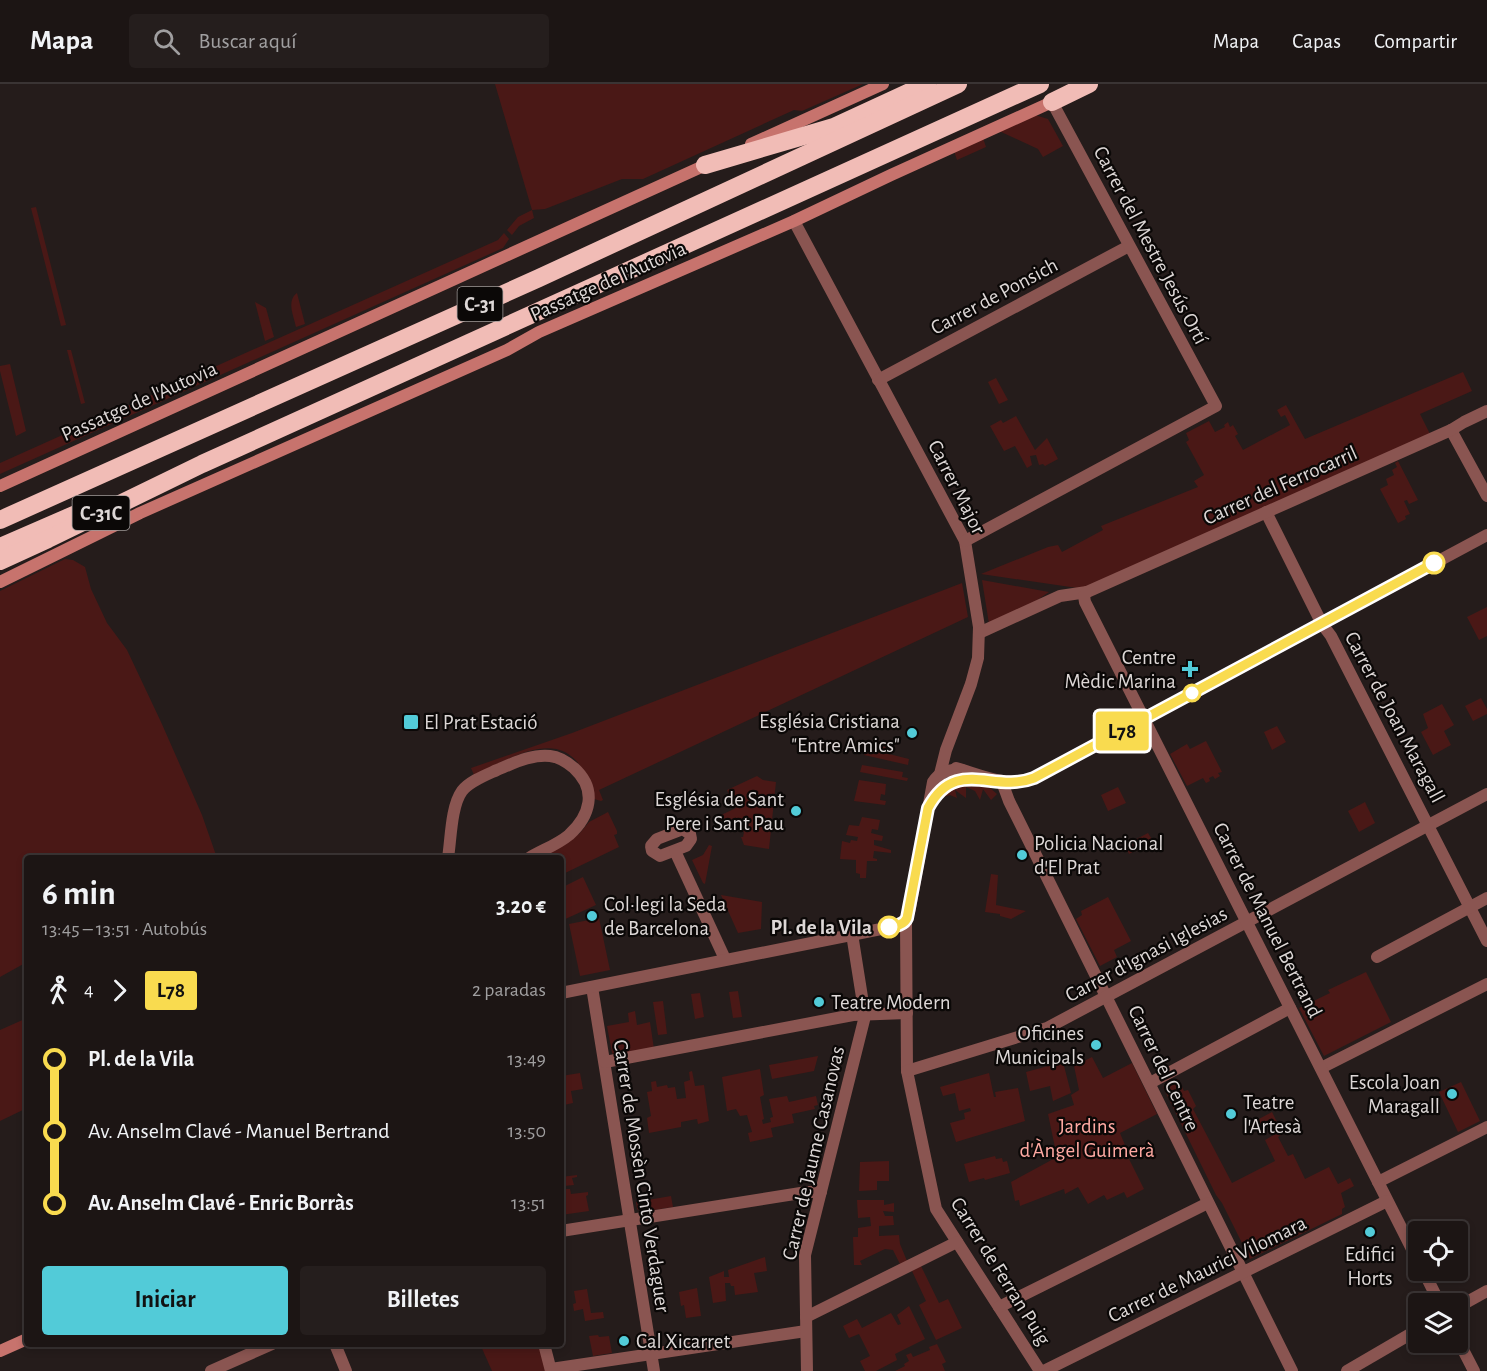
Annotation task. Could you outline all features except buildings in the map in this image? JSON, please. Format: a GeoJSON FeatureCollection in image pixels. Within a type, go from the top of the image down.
{"type":"FeatureCollection","features":[{"type":"Feature","properties":{"kind":"highway"},"geometry":{"type":"LineString","coordinates":[[705,165],[834,127],[927,84]]}},
{"type":"Feature","properties":{"kind":"highway","name":"C-31"},"geometry":{"type":"LineString","coordinates":[[0,520],[539,278],[958,84]]}},
{"type":"Feature","properties":{"kind":"highway","name":"C-31"},"geometry":{"type":"LineString","coordinates":[[0,546],[44,526],[201,464],[1040,84]]}},
{"type":"Feature","properties":{"kind":"highway"},"geometry":{"type":"LineString","coordinates":[[1052,102],[1089,84]]}},
{"type":"Feature","properties":{"kind":"highway","name":"C-31C"},"geometry":{"type":"LineString","coordinates":[[0,561],[201,464]]}},
{"type":"Feature","properties":{"kind":"street","name":"Passatge de l'Autovia"},"geometry":{"type":"LineString","coordinates":[[0,486],[884,84]]}},
{"type":"Feature","properties":{"kind":"street","name":"Passatge de l'Autovia"},"geometry":{"type":"LineString","coordinates":[[0,582],[140,513],[507,350],[539,332],[592,308],[794,221],[1052,102]]}},
{"type":"Feature","properties":{"kind":"street","name":"Carrer del Mestre Jesús Ortí"},"geometry":{"type":"LineString","coordinates":[[965,541],[1216,406],[1052,102]]}},
{"type":"Feature","properties":{"kind":"street","name":"Carrer Major"},"geometry":{"type":"LineString","coordinates":[[794,221],[965,541],[979,630],[978,658],[945,755],[936,793],[928,808]]}},
{"type":"Feature","properties":{"kind":"street","name":"Carrer de Ponsich"},"geometry":{"type":"LineString","coordinates":[[878,380],[1129,246]]}},
{"type":"Feature","properties":{"kind":"street","name":"Carrer del Ferrocarril"},"geometry":{"type":"LineString","coordinates":[[979,630],[1060,596],[1085,594],[1451,430],[1487,411]]}},
{"type":"Feature","properties":{"kind":"street"},"geometry":{"type":"LineString","coordinates":[[1451,430],[1487,496]]}},
{"type":"Feature","properties":{"kind":"street","name":"Carrer de Joan Maragall"},"geometry":{"type":"LineString","coordinates":[[1266,512],[1487,941]]}},
{"type":"Feature","properties":{"kind":"street"},"geometry":{"type":"LineString","coordinates":[[936,793],[964,779],[1020,783],[1034,778],[1487,535]]}},
{"type":"Feature","properties":{"kind":"street","name":"Carrer de Manuel Bertrand"},"geometry":{"type":"LineString","coordinates":[[1085,594],[1084,602],[1408,1242]]}},
{"type":"Feature","properties":{"kind":"street"},"geometry":{"type":"LineString","coordinates":[[945,755],[949,765],[996,781]]}},
{"type":"Feature","properties":{"kind":"street"},"geometry":{"type":"LineString","coordinates":[[448,855],[455,806],[463,789],[481,777],[528,758],[553,756],[565,760],[583,779],[590,796],[589,805],[582,820],[569,835],[534,855]]}},
{"type":"Feature","properties":{"kind":"street"},"geometry":{"type":"LineString","coordinates":[[564,992],[896,926],[906,922],[932,788],[939,775],[950,770],[962,770]]}},
{"type":"Feature","properties":{"kind":"street","name":"Carrer del Centre"},"geometry":{"type":"LineString","coordinates":[[996,781],[1009,801],[1293,1371]]}},
{"type":"Feature","properties":{"kind":"street","name":"Carrer d'Ignasi Iglesias"},"geometry":{"type":"LineString","coordinates":[[907,1071],[1047,1028],[1487,794]]}},
{"type":"Feature","properties":{"kind":"street"},"geometry":{"type":"LineString","coordinates":[[675,851],[725,959]]}},
{"type":"Feature","properties":{"kind":"street"},"geometry":{"type":"LineString","coordinates":[[1377,957],[1487,898]]}},
{"type":"Feature","properties":{"kind":"street","name":"Carrer de Ferran Puig"},"geometry":{"type":"LineString","coordinates":[[906,922],[907,1071],[936,1209],[1042,1371]]}},
{"type":"Feature","properties":{"kind":"street"},"geometry":{"type":"LineString","coordinates":[[848,934],[865,1016]]}},
{"type":"Feature","properties":{"kind":"street"},"geometry":{"type":"LineString","coordinates":[[1321,1068],[1487,984]]}},
{"type":"Feature","properties":{"kind":"street","name":"Carrer de Mossèn Cinto Verdaguer"},"geometry":{"type":"LineString","coordinates":[[592,987],[654,1371]]}},
{"type":"Feature","properties":{"kind":"street"},"geometry":{"type":"LineString","coordinates":[[1150,1083],[1290,1008]]}},
{"type":"Feature","properties":{"kind":"street"},"geometry":{"type":"LineString","coordinates":[[605,1062],[853,1015],[907,1013]]}},
{"type":"Feature","properties":{"kind":"street","name":"Carrer de Jaume Casanovas"},"geometry":{"type":"LineString","coordinates":[[807,1371],[805,1255],[865,1016]]}},
{"type":"Feature","properties":{"kind":"street"},"geometry":{"type":"LineString","coordinates":[[1378,1182],[1487,1127]]}},
{"type":"Feature","properties":{"kind":"street"},"geometry":{"type":"LineString","coordinates":[[564,1231],[807,1192],[821,1192]]}},
{"type":"Feature","properties":{"kind":"street","name":"Carrer de Maurici Vilomara"},"geometry":{"type":"LineString","coordinates":[[1042,1371],[1387,1201]]}},
{"type":"Feature","properties":{"kind":"street"},"geometry":{"type":"LineString","coordinates":[[999,1307],[1208,1203]]}},
{"type":"Feature","properties":{"kind":"street"},"geometry":{"type":"LineString","coordinates":[[806,1317],[957,1242]]}},
{"type":"Feature","properties":{"kind":"street"},"geometry":{"type":"LineString","coordinates":[[1468,1301],[1487,1291]]}},
{"type":"Feature","properties":{"kind":"street"},"geometry":{"type":"LineString","coordinates":[[545,1347],[551,1370],[806,1331]]}},
{"type":"Feature","properties":{"kind":"street"},"geometry":{"type":"LineString","coordinates":[[1347,1371],[1408,1335]]}},
{"type":"Feature","properties":{"kind":"street"},"geometry":{"type":"LineString","coordinates":[[0,1351],[24,1340]]}},
{"type":"Feature","properties":{"kind":"street"},"geometry":{"type":"LineString","coordinates":[[211,1371],[265,1347]]}},
{"type":"Feature","properties":{"kind":"street"},"geometry":{"type":"LineString","coordinates":[[336,1347],[346,1371]]}},
{"type":"Feature","properties":{"kind":"street"},"geometry":{"type":"LineString","coordinates":[[1465,1353],[1474,1371]]}},
{"type":"Feature","properties":{"kind":"green space"},"geometry":{"type":"Polygon","coordinates":[[[495,84],[863,84],[802,111],[794,110],[643,179],[622,179],[545,209],[532,210],[495,84]]]}},
{"type":"Feature","properties":{"kind":"green space"},"geometry":{"type":"Polygon","coordinates":[[[1035,115],[1048,119],[1063,146],[1043,157],[1038,149],[999,131],[1035,115]]]}},
{"type":"Feature","properties":{"kind":"green space"},"geometry":{"type":"Polygon","coordinates":[[[983,138],[986,147],[957,160],[954,151],[983,138]]]}},
{"type":"Feature","properties":{"kind":"green space"},"geometry":{"type":"Polygon","coordinates":[[[36,207],[66,325],[61,326],[31,208],[36,207]]]}},
{"type":"Feature","properties":{"kind":"green space"},"geometry":{"type":"Polygon","coordinates":[[[532,210],[534,218],[519,226],[512,235],[507,230],[518,217],[532,210]]]}},
{"type":"Feature","properties":{"kind":"green space"},"geometry":{"type":"Polygon","coordinates":[[[504,233],[509,239],[503,248],[0,474],[0,463],[498,240],[504,233]]]}},
{"type":"Feature","properties":{"kind":"green space"},"geometry":{"type":"Polygon","coordinates":[[[297,293],[305,324],[296,327],[291,304],[297,293]]]}},
{"type":"Feature","properties":{"kind":"green space"},"geometry":{"type":"Polygon","coordinates":[[[255,302],[266,308],[274,337],[265,341],[255,302]]]}},
{"type":"Feature","properties":{"kind":"green space"},"geometry":{"type":"Polygon","coordinates":[[[67,350],[71,350],[85,403],[81,404],[67,350]]]}},
{"type":"Feature","properties":{"kind":"green space"},"geometry":{"type":"Polygon","coordinates":[[[10,364],[26,431],[16,436],[0,371],[0,366],[10,364]]]}},
{"type":"Feature","properties":{"kind":"green space"},"geometry":{"type":"Polygon","coordinates":[[[1463,372],[1472,391],[1420,414],[1430,434],[1084,589],[981,574],[1048,547],[1058,545],[1062,552],[1103,530],[1101,526],[1198,487],[1194,481],[1204,475],[1186,442],[1189,440],[1186,433],[1209,421],[1215,432],[1225,427],[1224,425],[1228,422],[1230,427],[1233,425],[1238,434],[1235,436],[1243,450],[1290,425],[1285,415],[1281,417],[1277,410],[1286,405],[1305,439],[1463,372]]]}},
{"type":"Feature","properties":{"kind":"green space"},"geometry":{"type":"Polygon","coordinates":[[[996,378],[1008,400],[999,404],[988,382],[996,378]]]}},
{"type":"Feature","properties":{"kind":"green space"},"geometry":{"type":"Polygon","coordinates":[[[1016,416],[1035,450],[1047,438],[1058,459],[1045,466],[1039,465],[1036,455],[1030,456],[1032,465],[1027,468],[1015,446],[1004,451],[990,426],[1001,420],[1003,423],[1016,416]]]}},
{"type":"Feature","properties":{"kind":"green space"},"geometry":{"type":"Polygon","coordinates":[[[1398,461],[1418,500],[1409,504],[1407,500],[1404,501],[1410,514],[1398,523],[1380,489],[1388,485],[1386,479],[1394,475],[1392,470],[1397,467],[1395,463],[1398,461]]]}},
{"type":"Feature","properties":{"kind":"green space"},"geometry":{"type":"Polygon","coordinates":[[[65,559],[73,560],[85,567],[91,589],[107,623],[127,650],[161,722],[202,815],[216,855],[24,855],[24,964],[0,977],[0,591],[65,559]]]}},
{"type":"Feature","properties":{"kind":"green space"},"geometry":{"type":"Polygon","coordinates":[[[982,580],[1049,592],[1036,601],[989,624],[982,580]]]}},
{"type":"Feature","properties":{"kind":"green space"},"geometry":{"type":"Polygon","coordinates":[[[962,583],[968,617],[599,790],[603,800],[601,801],[594,799],[585,774],[574,759],[561,750],[546,748],[529,751],[474,775],[471,768],[572,733],[962,583]]]}},
{"type":"Feature","properties":{"kind":"green space"},"geometry":{"type":"Polygon","coordinates":[[[1487,607],[1487,636],[1479,640],[1467,617],[1487,607]]]}},
{"type":"Feature","properties":{"kind":"green space"},"geometry":{"type":"Polygon","coordinates":[[[1481,698],[1487,714],[1473,721],[1465,706],[1481,698]]]}},
{"type":"Feature","properties":{"kind":"green space"},"geometry":{"type":"Polygon","coordinates":[[[1442,704],[1454,725],[1444,731],[1451,745],[1433,755],[1421,732],[1428,728],[1423,714],[1442,704]]]}},
{"type":"Feature","properties":{"kind":"green space"},"geometry":{"type":"Polygon","coordinates":[[[1277,726],[1286,742],[1272,750],[1264,732],[1277,726]]]}},
{"type":"Feature","properties":{"kind":"green space"},"geometry":{"type":"Polygon","coordinates":[[[1206,741],[1222,772],[1218,773],[1220,776],[1215,779],[1213,776],[1209,778],[1210,781],[1206,783],[1203,778],[1187,786],[1170,754],[1187,744],[1190,749],[1206,741]]]}},
{"type":"Feature","properties":{"kind":"green space"},"geometry":{"type":"Polygon","coordinates":[[[866,744],[886,747],[885,753],[909,759],[908,765],[864,755],[866,744]]]}},
{"type":"Feature","properties":{"kind":"green space"},"geometry":{"type":"Polygon","coordinates":[[[862,765],[903,772],[902,777],[908,778],[907,781],[860,772],[862,765]]]}},
{"type":"Feature","properties":{"kind":"green space"},"geometry":{"type":"Polygon","coordinates":[[[757,776],[763,780],[776,782],[769,849],[744,845],[741,837],[744,832],[740,831],[741,826],[719,822],[717,817],[736,808],[727,790],[757,776]]]}},
{"type":"Feature","properties":{"kind":"green space"},"geometry":{"type":"Polygon","coordinates":[[[859,780],[886,784],[885,795],[881,794],[880,800],[886,801],[885,805],[854,801],[859,780]]]}},
{"type":"Feature","properties":{"kind":"green space"},"geometry":{"type":"Polygon","coordinates":[[[974,782],[990,788],[997,794],[991,800],[983,789],[980,800],[975,791],[966,787],[966,798],[955,790],[957,798],[950,795],[940,798],[948,789],[974,782]]]}},
{"type":"Feature","properties":{"kind":"green space"},"geometry":{"type":"Polygon","coordinates":[[[1118,787],[1126,803],[1108,811],[1101,795],[1118,787]]]}},
{"type":"Feature","properties":{"kind":"green space"},"geometry":{"type":"Polygon","coordinates":[[[1365,802],[1375,823],[1359,832],[1348,811],[1365,802]]]}},
{"type":"Feature","properties":{"kind":"green space"},"geometry":{"type":"Polygon","coordinates":[[[608,812],[617,831],[614,835],[619,847],[564,874],[564,855],[540,855],[579,834],[589,822],[608,812]]]}},
{"type":"Feature","properties":{"kind":"green space"},"geometry":{"type":"Polygon","coordinates":[[[862,817],[880,820],[878,830],[872,829],[871,833],[883,836],[882,841],[874,840],[874,845],[891,850],[891,853],[874,851],[873,858],[877,861],[867,861],[866,878],[860,878],[860,874],[856,873],[856,860],[840,859],[842,841],[850,843],[851,840],[857,841],[858,837],[846,835],[849,825],[859,826],[862,817]]]}},
{"type":"Feature","properties":{"kind":"green space"},"geometry":{"type":"Polygon","coordinates":[[[1148,833],[1153,841],[1129,854],[1125,845],[1148,833]]]}},
{"type":"Feature","properties":{"kind":"green space"},"geometry":{"type":"Polygon","coordinates":[[[709,845],[712,846],[705,884],[692,860],[703,855],[709,845]]]}},
{"type":"Feature","properties":{"kind":"green space"},"geometry":{"type":"Polygon","coordinates":[[[991,874],[998,875],[996,905],[1026,911],[1011,919],[1000,916],[1000,914],[985,912],[991,874]]]}},
{"type":"Feature","properties":{"kind":"green space"},"geometry":{"type":"Polygon","coordinates":[[[583,877],[596,905],[564,920],[564,886],[583,877]]]}},
{"type":"Feature","properties":{"kind":"green space"},"geometry":{"type":"Polygon","coordinates":[[[721,895],[762,902],[761,929],[738,933],[721,895]]]}},
{"type":"Feature","properties":{"kind":"green space"},"geometry":{"type":"Polygon","coordinates":[[[1108,897],[1131,941],[1114,950],[1117,957],[1100,966],[1076,919],[1082,915],[1081,911],[1108,897]]]}},
{"type":"Feature","properties":{"kind":"green space"},"geometry":{"type":"Polygon","coordinates":[[[599,918],[610,970],[580,976],[569,924],[599,918]]]}},
{"type":"Feature","properties":{"kind":"green space"},"geometry":{"type":"Polygon","coordinates":[[[1366,972],[1391,1022],[1324,1056],[1299,1008],[1330,993],[1328,990],[1366,972]]]}},
{"type":"Feature","properties":{"kind":"green space"},"geometry":{"type":"Polygon","coordinates":[[[738,991],[742,1017],[733,1018],[729,992],[738,991]]]}},
{"type":"Feature","properties":{"kind":"green space"},"geometry":{"type":"Polygon","coordinates":[[[700,993],[704,1017],[695,1019],[691,994],[700,993]]]}},
{"type":"Feature","properties":{"kind":"green space"},"geometry":{"type":"Polygon","coordinates":[[[663,1001],[667,1034],[658,1035],[653,1002],[663,1001]]]}},
{"type":"Feature","properties":{"kind":"green space"},"geometry":{"type":"Polygon","coordinates":[[[635,1011],[637,1025],[650,1022],[654,1049],[616,1056],[612,1053],[607,1026],[629,1022],[628,1013],[635,1011]]]}},
{"type":"Feature","properties":{"kind":"green space"},"geometry":{"type":"Polygon","coordinates":[[[24,1019],[24,1109],[0,1121],[0,1030],[24,1019]]]}},
{"type":"Feature","properties":{"kind":"green space"},"geometry":{"type":"Polygon","coordinates":[[[818,1056],[814,1071],[772,1079],[769,1065],[818,1056]]]}},
{"type":"Feature","properties":{"kind":"green space","name":"Jardins d'Àngel Guimerà"},"geometry":{"type":"Polygon","coordinates":[[[1092,1057],[1103,1078],[1132,1063],[1157,1114],[1120,1133],[1127,1150],[1125,1151],[1144,1189],[1127,1198],[1124,1192],[1107,1200],[1104,1195],[1088,1204],[1078,1187],[1065,1194],[1064,1189],[1020,1206],[1019,1200],[1015,1201],[1011,1182],[1057,1157],[1048,1114],[1074,1105],[1071,1095],[1079,1090],[1074,1066],[1092,1057]]]}},
{"type":"Feature","properties":{"kind":"green space"},"geometry":{"type":"Polygon","coordinates":[[[1063,1062],[1071,1093],[1053,1101],[1050,1086],[1030,1091],[1026,1072],[1063,1062]]]}},
{"type":"Feature","properties":{"kind":"green space"},"geometry":{"type":"Polygon","coordinates":[[[760,1069],[764,1095],[760,1097],[763,1124],[771,1122],[770,1118],[773,1117],[769,1099],[787,1096],[789,1102],[816,1096],[818,1105],[814,1106],[815,1109],[792,1114],[794,1123],[771,1128],[773,1137],[750,1142],[748,1133],[752,1132],[747,1115],[740,1116],[736,1109],[727,1111],[722,1077],[760,1069]]]}},
{"type":"Feature","properties":{"kind":"green space"},"geometry":{"type":"Polygon","coordinates":[[[692,1071],[695,1086],[704,1085],[709,1121],[698,1124],[697,1119],[681,1122],[681,1127],[649,1133],[647,1118],[651,1116],[647,1092],[652,1091],[651,1082],[656,1081],[657,1087],[667,1085],[668,1088],[675,1087],[677,1099],[686,1098],[684,1082],[690,1080],[689,1072],[692,1071]]]}},
{"type":"Feature","properties":{"kind":"green space"},"geometry":{"type":"Polygon","coordinates":[[[580,1073],[583,1089],[571,1091],[573,1103],[564,1105],[564,1076],[580,1073]]]}},
{"type":"Feature","properties":{"kind":"green space"},"geometry":{"type":"Polygon","coordinates":[[[989,1073],[994,1097],[996,1097],[995,1092],[1018,1088],[1025,1121],[956,1142],[950,1123],[965,1119],[964,1113],[971,1111],[970,1108],[959,1111],[955,1093],[943,1096],[940,1087],[989,1073]]]}},
{"type":"Feature","properties":{"kind":"green space"},"geometry":{"type":"Polygon","coordinates":[[[1178,1079],[1184,1091],[1188,1090],[1196,1106],[1193,1109],[1232,1183],[1275,1161],[1265,1140],[1277,1133],[1270,1120],[1259,1125],[1257,1120],[1272,1112],[1283,1134],[1278,1137],[1288,1156],[1293,1154],[1305,1179],[1329,1167],[1338,1184],[1350,1178],[1354,1186],[1341,1193],[1345,1207],[1342,1209],[1342,1214],[1250,1259],[1163,1087],[1178,1079]]]}},
{"type":"Feature","properties":{"kind":"green space"},"geometry":{"type":"Polygon","coordinates":[[[1461,1082],[1480,1121],[1458,1132],[1439,1092],[1461,1082]]]}},
{"type":"Feature","properties":{"kind":"green space"},"geometry":{"type":"Polygon","coordinates":[[[995,1156],[996,1159],[1002,1158],[1003,1162],[1007,1161],[1010,1173],[969,1182],[964,1164],[995,1156]]]}},
{"type":"Feature","properties":{"kind":"green space"},"geometry":{"type":"Polygon","coordinates":[[[889,1161],[889,1181],[877,1181],[877,1190],[859,1191],[860,1162],[889,1161]]]}},
{"type":"Feature","properties":{"kind":"green space"},"geometry":{"type":"Polygon","coordinates":[[[577,1175],[572,1178],[574,1185],[564,1186],[564,1177],[577,1175]]]}},
{"type":"Feature","properties":{"kind":"green space"},"geometry":{"type":"Polygon","coordinates":[[[564,1186],[565,1189],[570,1189],[571,1194],[588,1192],[586,1196],[589,1211],[564,1215],[564,1186]]]}},
{"type":"Feature","properties":{"kind":"green space"},"geometry":{"type":"Polygon","coordinates":[[[671,1196],[673,1207],[642,1212],[637,1209],[636,1202],[671,1196]]]}},
{"type":"Feature","properties":{"kind":"green space"},"geometry":{"type":"Polygon","coordinates":[[[857,1200],[884,1200],[884,1205],[894,1203],[894,1212],[883,1211],[885,1216],[893,1216],[894,1225],[879,1226],[879,1236],[899,1235],[907,1261],[900,1264],[893,1250],[885,1249],[860,1261],[862,1265],[854,1265],[853,1237],[858,1237],[858,1228],[871,1226],[870,1217],[858,1218],[857,1200]]]}},
{"type":"Feature","properties":{"kind":"green space"},"geometry":{"type":"Polygon","coordinates":[[[765,1257],[767,1271],[754,1273],[758,1292],[735,1295],[734,1286],[725,1283],[726,1301],[713,1303],[709,1277],[724,1271],[724,1277],[729,1277],[728,1270],[765,1257]]]}},
{"type":"Feature","properties":{"kind":"green space"},"geometry":{"type":"Polygon","coordinates":[[[921,1266],[939,1303],[948,1299],[962,1328],[936,1340],[919,1305],[926,1301],[912,1271],[921,1266]]]}},
{"type":"Feature","properties":{"kind":"green space"},"geometry":{"type":"Polygon","coordinates":[[[697,1288],[701,1316],[686,1318],[679,1292],[697,1288]]]}},
{"type":"Feature","properties":{"kind":"green space"},"geometry":{"type":"Polygon","coordinates":[[[587,1289],[591,1313],[603,1312],[604,1318],[585,1321],[583,1309],[574,1311],[573,1304],[576,1303],[574,1291],[587,1289]]]}},
{"type":"Feature","properties":{"kind":"green space"},"geometry":{"type":"Polygon","coordinates":[[[909,1306],[925,1339],[895,1354],[897,1360],[876,1371],[865,1371],[860,1361],[870,1356],[859,1334],[849,1338],[843,1326],[857,1319],[862,1328],[891,1313],[898,1325],[901,1324],[897,1315],[909,1306]]]}},
{"type":"Feature","properties":{"kind":"green space"},"geometry":{"type":"Polygon","coordinates":[[[598,1335],[599,1337],[609,1336],[612,1353],[593,1356],[589,1336],[598,1335]]]}},
{"type":"Feature","properties":{"kind":"green space"},"geometry":{"type":"Polygon","coordinates":[[[937,1344],[946,1362],[942,1364],[945,1371],[895,1371],[909,1361],[906,1355],[911,1353],[913,1357],[930,1350],[929,1347],[937,1344]]]}},
{"type":"Feature","properties":{"kind":"green space"},"geometry":{"type":"Polygon","coordinates":[[[481,1347],[550,1347],[556,1371],[492,1371],[481,1347]]]}},
{"type":"Feature","properties":{"kind":"bus line","name":"L78"},"geometry":{"type":"LineString","coordinates":[[889,927],[906,922],[928,808],[936,793],[945,786],[964,779],[1020,783],[1034,778],[1434,563]]}},
{"type":"Feature","properties":{"kind":"place","name":"Centre Mèdic Marina"},"geometry":{"type":"Point","coordinates":[1190,669]}},
{"type":"Feature","properties":{"kind":"place","name":"El Prat Estació"},"geometry":{"type":"Point","coordinates":[411,722]}},
{"type":"Feature","properties":{"kind":"place","name":"Església Cristiana \"Entre Amics\""},"geometry":{"type":"Point","coordinates":[912,733]}},
{"type":"Feature","properties":{"kind":"place","name":"Església de Sant Pere i Sant Pau"},"geometry":{"type":"Point","coordinates":[796,811]}},
{"type":"Feature","properties":{"kind":"place","name":"Policia Nacional d'El Prat"},"geometry":{"type":"Point","coordinates":[1022,855]}},
{"type":"Feature","properties":{"kind":"place","name":"Col·legi la Seda de Barcelona"},"geometry":{"type":"Point","coordinates":[592,916]}},
{"type":"Feature","properties":{"kind":"place","name":"Pl. de la Vila"},"geometry":{"type":"Point","coordinates":[889,927]}},
{"type":"Feature","properties":{"kind":"place","name":"Teatre Modern"},"geometry":{"type":"Point","coordinates":[819,1002]}},
{"type":"Feature","properties":{"kind":"place","name":"Oficines Municipals"},"geometry":{"type":"Point","coordinates":[1096,1045]}},
{"type":"Feature","properties":{"kind":"place","name":"Escola Joan Maragall"},"geometry":{"type":"Point","coordinates":[1452,1094]}},
{"type":"Feature","properties":{"kind":"place","name":"Teatre l'Artesà"},"geometry":{"type":"Point","coordinates":[1231,1114]}},
{"type":"Feature","properties":{"kind":"place","name":"Edifici Horts"},"geometry":{"type":"Point","coordinates":[1370,1232]}},
{"type":"Feature","properties":{"kind":"place","name":"Cal Xicarret"},"geometry":{"type":"Point","coordinates":[624,1341]}}]}
